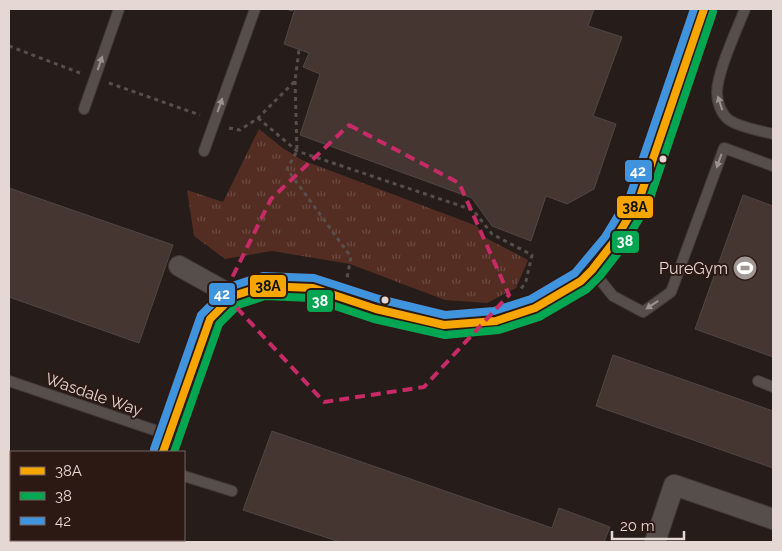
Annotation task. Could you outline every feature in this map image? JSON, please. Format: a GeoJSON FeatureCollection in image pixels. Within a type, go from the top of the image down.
{"type":"FeatureCollection","features":[{"type":"Feature","properties":{"kind":"street"},"geometry":{"type":"LineString","coordinates":[[166,444],[210,319],[233,296],[264,286],[313,288],[376,309],[444,325],[496,321],[535,308],[581,281],[613,243],[639,200],[704,9]]}},
{"type":"Feature","properties":{"kind":"street"},"geometry":{"type":"LineString","coordinates":[[180,266],[233,296]]}},
{"type":"Feature","properties":{"kind":"street"},"geometry":{"type":"LineString","coordinates":[[655,542],[674,486],[773,519]]}},
{"type":"Feature","properties":{"kind":"lane"},"geometry":{"type":"LineString","coordinates":[[84,109],[119,9]]}},
{"type":"Feature","properties":{"kind":"lane"},"geometry":{"type":"LineString","coordinates":[[204,151],[255,9]]}},
{"type":"Feature","properties":{"kind":"lane"},"geometry":{"type":"LineString","coordinates":[[745,9],[717,86],[718,101],[729,120],[773,134]]}},
{"type":"Feature","properties":{"kind":"lane"},"geometry":{"type":"LineString","coordinates":[[592,270],[613,296],[642,312],[671,292],[724,148],[773,166]]}},
{"type":"Feature","properties":{"kind":"lane","name":"Wasdale Way"},"geometry":{"type":"LineString","coordinates":[[9,381],[166,444]]}},
{"type":"Feature","properties":{"kind":"lane"},"geometry":{"type":"LineString","coordinates":[[758,381],[773,387]]}},
{"type":"Feature","properties":{"kind":"lane"},"geometry":{"type":"LineString","coordinates":[[185,476],[232,491]]}},
{"type":"Feature","properties":{"kind":"path"},"geometry":{"type":"LineString","coordinates":[[289,9],[295,10]]}},
{"type":"Feature","properties":{"kind":"path"},"geometry":{"type":"LineString","coordinates":[[9,46],[215,121],[224,127],[240,130],[258,118],[295,81]]}},
{"type":"Feature","properties":{"kind":"path"},"geometry":{"type":"LineString","coordinates":[[299,50],[295,81],[297,151],[287,169],[351,257],[343,298]]}},
{"type":"Feature","properties":{"kind":"path"},"geometry":{"type":"LineString","coordinates":[[258,118],[297,151],[473,210],[492,234],[532,255],[526,280],[505,318]]}},
{"type":"Feature","properties":{"kind":"highlighted area"},"geometry":{"type":"Polygon","coordinates":[[[349,125],[459,183],[509,295],[424,387],[324,402],[224,294],[271,199],[349,125]]]}},
{"type":"Feature","properties":{"kind":"green space"},"geometry":{"type":"Polygon","coordinates":[[[259,129],[284,149],[302,160],[477,226],[484,237],[528,260],[516,288],[487,303],[445,300],[350,264],[272,251],[225,259],[194,236],[187,190],[223,202],[259,129]]]}},
{"type":"Feature","properties":{"kind":"building"},"geometry":{"type":"Polygon","coordinates":[[[295,9],[594,9],[588,26],[622,37],[593,116],[616,124],[594,189],[567,204],[546,196],[531,241],[492,226],[472,198],[300,135],[320,74],[303,67],[309,53],[284,44],[295,9]]]}},
{"type":"Feature","properties":{"kind":"building"},"geometry":{"type":"Polygon","coordinates":[[[9,188],[173,245],[139,343],[9,297],[9,188]]]}},
{"type":"Feature","properties":{"kind":"building","name":"PureGym"},"geometry":{"type":"Polygon","coordinates":[[[743,195],[773,206],[773,357],[695,329],[743,195]]]}},
{"type":"Feature","properties":{"kind":"building"},"geometry":{"type":"Polygon","coordinates":[[[613,355],[773,411],[773,468],[596,406],[613,355]]]}},
{"type":"Feature","properties":{"kind":"building"},"geometry":{"type":"Polygon","coordinates":[[[272,431],[552,528],[559,508],[610,527],[604,542],[340,542],[243,510],[272,431]]]}},
{"type":"Feature","properties":{"kind":"transit line","name":"42"},"geometry":{"type":"LineString","coordinates":[[154,449],[201,315],[229,287],[263,276],[314,278],[379,299],[445,315],[494,311],[531,299],[575,273],[605,237],[630,196],[694,9]]}},
{"type":"Feature","properties":{"kind":"transit line","name":"38A"},"geometry":{"type":"LineString","coordinates":[[163,451],[210,319],[233,296],[264,286],[313,288],[376,309],[444,325],[496,321],[535,308],[581,281],[613,243],[639,200],[704,9]]}},
{"type":"Feature","properties":{"kind":"transit line","name":"38"},"geometry":{"type":"LineString","coordinates":[[174,451],[219,324],[238,305],[265,296],[311,298],[374,319],[445,335],[499,330],[539,317],[587,289],[621,249],[648,204],[713,12]]}},
{"type":"Feature","properties":{"kind":"place","name":"PureGym"},"geometry":{"type":"Point","coordinates":[745,268]}}]}
